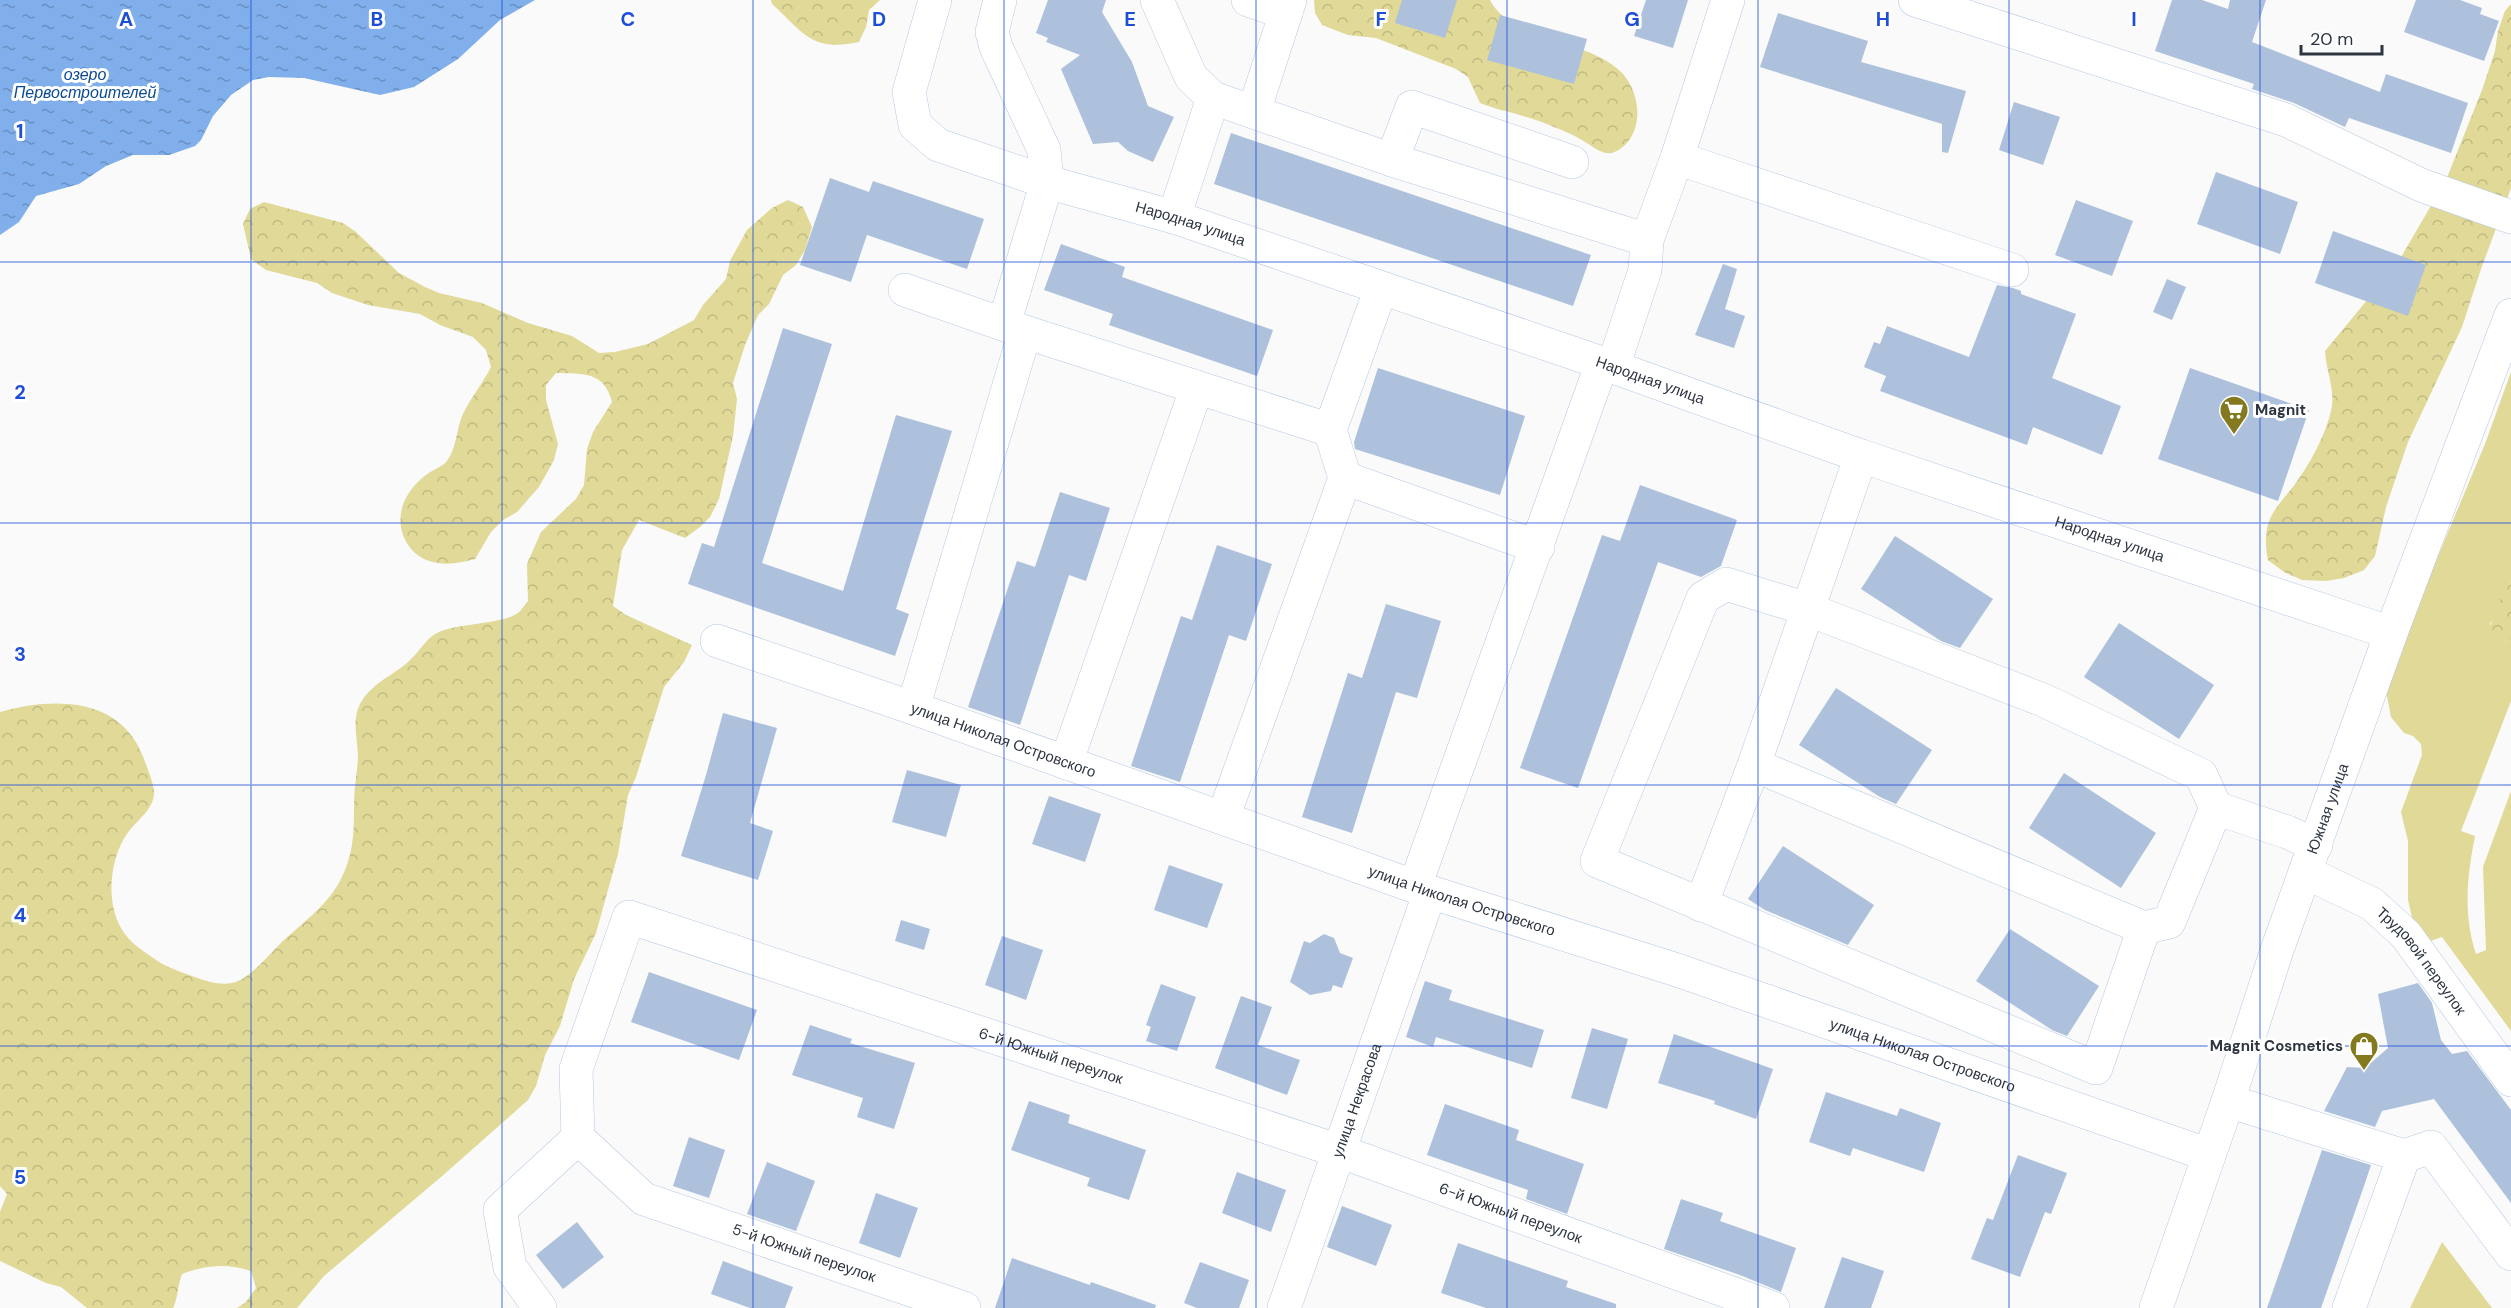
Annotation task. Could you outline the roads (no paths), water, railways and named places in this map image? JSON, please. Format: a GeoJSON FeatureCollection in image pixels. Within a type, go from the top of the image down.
{"type":"FeatureCollection","features":[{"type":"Feature","properties":{"kind":"street","name":"Народная улица"},"geometry":{"type":"LineString","coordinates":[[935,0],[909,92],[915,125],[938,145],[1047,182],[1174,217],[1608,365],[1861,456],[2391,633]]}},
{"type":"Feature","properties":{"kind":"street"},"geometry":{"type":"LineString","coordinates":[[913,708],[1015,328],[1047,182],[1044,150],[996,48],[992,32],[1000,0]]}},
{"type":"Feature","properties":{"kind":"street"},"geometry":{"type":"LineString","coordinates":[[1157,0],[1191,76],[1213,98],[1392,160],[1647,240]]}},
{"type":"Feature","properties":{"kind":"street"},"geometry":{"type":"LineString","coordinates":[[1248,0],[1288,6],[1254,111]]}},
{"type":"Feature","properties":{"kind":"street","name":"улица Некрасова"},"geometry":{"type":"LineString","coordinates":[[1284,1308],[1339,1151],[1423,889],[1538,548],[1645,270],[1647,240],[1677,158],[1728,0]]}},
{"type":"Feature","properties":{"kind":"street"},"geometry":{"type":"LineString","coordinates":[[1916,0],[2286,120],[2421,185],[2511,217]]}},
{"type":"Feature","properties":{"kind":"street"},"geometry":{"type":"LineString","coordinates":[[1174,217],[1213,98]]}},
{"type":"Feature","properties":{"kind":"street"},"geometry":{"type":"LineString","coordinates":[[1392,160],[1412,107],[1572,162]]}},
{"type":"Feature","properties":{"kind":"street"},"geometry":{"type":"LineString","coordinates":[[1677,158],[2012,270]]}},
{"type":"Feature","properties":{"kind":"street"},"geometry":{"type":"LineString","coordinates":[[1223,818],[1345,478],[1330,430],[1382,288]]}},
{"type":"Feature","properties":{"kind":"street"},"geometry":{"type":"LineString","coordinates":[[905,290],[1330,430]]}},
{"type":"Feature","properties":{"kind":"street","name":"Южная улица"},"geometry":{"type":"LineString","coordinates":[[2156,1308],[2391,633],[2511,315]]}},
{"type":"Feature","properties":{"kind":"street"},"geometry":{"type":"LineString","coordinates":[[1066,763],[1197,387]]}},
{"type":"Feature","properties":{"kind":"street"},"geometry":{"type":"LineString","coordinates":[[1701,905],[1754,765],[1861,456]]}},
{"type":"Feature","properties":{"kind":"street"},"geometry":{"type":"LineString","coordinates":[[1345,478],[1538,548]]}},
{"type":"Feature","properties":{"kind":"street"},"geometry":{"type":"LineString","coordinates":[[1754,765],[2144,928],[2169,922],[2216,808],[2201,775],[2043,700],[1807,609],[1726,584],[1702,598],[1597,861],[2096,1068],[2144,928]]}},
{"type":"Feature","properties":{"kind":"street","name":"улица Николая Островского"},"geometry":{"type":"LineString","coordinates":[[717,641],[1423,889],[1677,970],[2209,1155]]}},
{"type":"Feature","properties":{"kind":"street","name":"Трудовой переулок"},"geometry":{"type":"LineString","coordinates":[[2216,808],[2287,832],[2311,858],[2372,904],[2406,935],[2511,1080]]}},
{"type":"Feature","properties":{"kind":"street","name":"6-й Южный переулок"},"geometry":{"type":"LineString","coordinates":[[578,1138],[576,1069],[629,917],[1339,1151],[1773,1308]]}},
{"type":"Feature","properties":{"kind":"street"},"geometry":{"type":"LineString","coordinates":[[2228,1101],[2404,1156],[2431,1147],[2511,1254]]}},
{"type":"Feature","properties":{"kind":"street"},"geometry":{"type":"LineString","coordinates":[[540,1308],[510,1267],[500,1210],[578,1138]]}},
{"type":"Feature","properties":{"kind":"street","name":"5-й Южный переулок"},"geometry":{"type":"LineString","coordinates":[[578,1138],[644,1198],[963,1308]]}},
{"type":"Feature","properties":{"kind":"street"},"geometry":{"type":"LineString","coordinates":[[2349,1308],[2404,1156]]}},
{"type":"Feature","properties":{"kind":"water","name":"озеро Первостроителей"},"geometry":{"type":"Polygon","coordinates":[[[0,0],[535,0],[500,20],[458,59],[414,87],[380,95],[304,78],[269,77],[253,80],[231,95],[213,116],[201,140],[195,146],[169,155],[133,155],[106,166],[79,184],[36,196],[19,222],[0,235],[0,0]]]}},
{"type":"Feature","properties":{"kind":"place","name":"Magnit"},"geometry":{"type":"Point","coordinates":[2234,436]}},
{"type":"Feature","properties":{"kind":"place","name":"Magnit Cosmetics"},"geometry":{"type":"Point","coordinates":[2364,1072]}}]}
